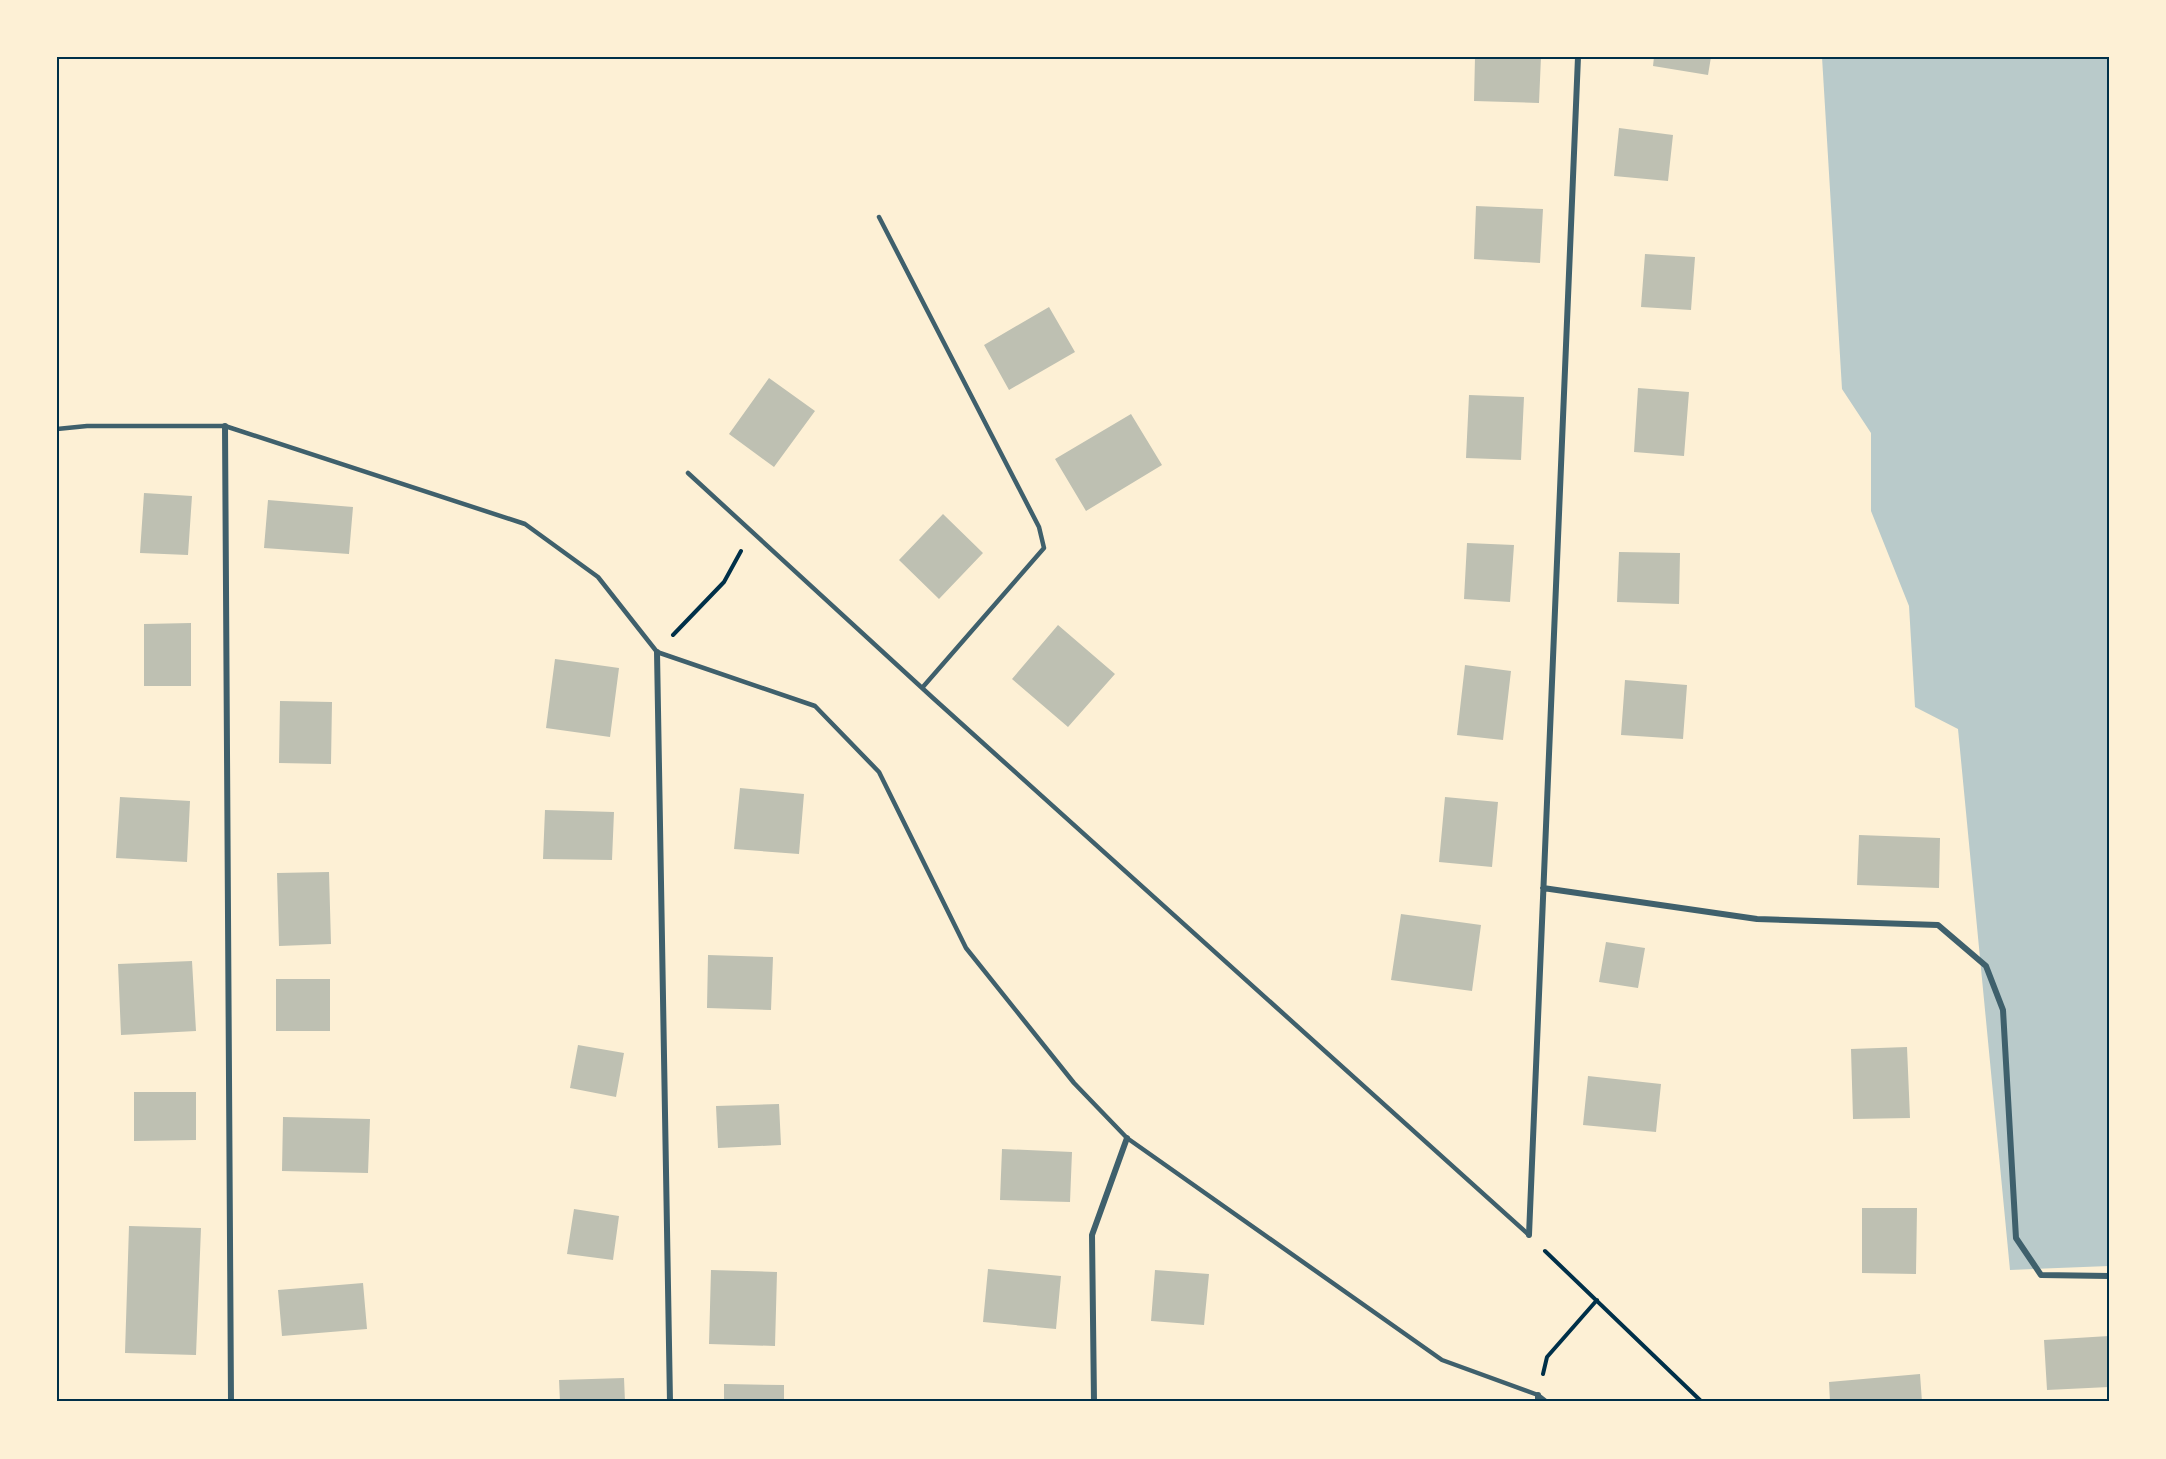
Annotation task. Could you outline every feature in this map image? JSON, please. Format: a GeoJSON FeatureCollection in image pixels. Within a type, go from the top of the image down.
{"type":"FeatureCollection","features":[{"type":"Feature","properties":{"kind":"street"},"geometry":{"type":"LineString","coordinates":[[1529,1234],[1578,57]]}},
{"type":"Feature","properties":{"kind":"street"},"geometry":{"type":"LineString","coordinates":[[225,426],[231,1402]]}},
{"type":"Feature","properties":{"kind":"street"},"geometry":{"type":"LineString","coordinates":[[657,652],[670,1402]]}},
{"type":"Feature","properties":{"kind":"street"},"geometry":{"type":"LineString","coordinates":[[1543,888],[1757,919],[1938,925],[1986,966],[2003,1010],[2016,1238],[2041,1275],[2109,1276]]}},
{"type":"Feature","properties":{"kind":"street"},"geometry":{"type":"LineString","coordinates":[[1094,1402],[1092,1235],[1127,1138]]}},
{"type":"Feature","properties":{"kind":"lane"},"geometry":{"type":"LineString","coordinates":[[879,217],[1040,526],[1044,548],[922,688]]}},
{"type":"Feature","properties":{"kind":"lane"},"geometry":{"type":"LineString","coordinates":[[57,429],[87,426],[225,426],[525,524],[597,577],[657,652],[816,706],[879,772],[966,948],[1074,1083],[1127,1138],[1442,1360],[1547,1402]]}},
{"type":"Feature","properties":{"kind":"lane"},"geometry":{"type":"LineString","coordinates":[[688,473],[922,688],[1529,1234]]}},
{"type":"Feature","properties":{"kind":"path"},"geometry":{"type":"LineString","coordinates":[[657,652],[724,582],[741,552]]}},
{"type":"Feature","properties":{"kind":"path"},"geometry":{"type":"LineString","coordinates":[[1529,1234],[1702,1402]]}},
{"type":"Feature","properties":{"kind":"path"},"geometry":{"type":"LineString","coordinates":[[1547,1357],[1597,1300]]}},
{"type":"Feature","properties":{"kind":"shaded area"},"geometry":{"type":"Polygon","coordinates":[[[1822,57],[2109,57],[2109,1266],[2010,1270],[1958,729],[1915,707],[1909,606],[1871,511],[1871,433],[1842,389],[1822,57]]]}},
{"type":"Feature","properties":{"kind":"building"},"geometry":{"type":"Polygon","coordinates":[[[1475,57],[1541,57],[1539,103],[1474,101],[1475,57]]]}},
{"type":"Feature","properties":{"kind":"building"},"geometry":{"type":"Polygon","coordinates":[[[1654,57],[1711,57],[1708,75],[1653,66],[1654,57]]]}},
{"type":"Feature","properties":{"kind":"building"},"geometry":{"type":"Polygon","coordinates":[[[1619,128],[1673,135],[1668,181],[1614,176],[1619,128]]]}},
{"type":"Feature","properties":{"kind":"building"},"geometry":{"type":"Polygon","coordinates":[[[1476,206],[1543,209],[1540,263],[1474,259],[1476,206]]]}},
{"type":"Feature","properties":{"kind":"building"},"geometry":{"type":"Polygon","coordinates":[[[1645,254],[1695,257],[1691,310],[1641,307],[1645,254]]]}},
{"type":"Feature","properties":{"kind":"building"},"geometry":{"type":"Polygon","coordinates":[[[1049,307],[1075,352],[1009,390],[984,345],[1049,307]]]}},
{"type":"Feature","properties":{"kind":"building"},"geometry":{"type":"Polygon","coordinates":[[[769,378],[815,411],[774,467],[729,434],[769,378]]]}},
{"type":"Feature","properties":{"kind":"building"},"geometry":{"type":"Polygon","coordinates":[[[1638,388],[1689,392],[1684,456],[1634,452],[1638,388]]]}},
{"type":"Feature","properties":{"kind":"building"},"geometry":{"type":"Polygon","coordinates":[[[1469,395],[1524,397],[1521,460],[1466,458],[1469,395]]]}},
{"type":"Feature","properties":{"kind":"building"},"geometry":{"type":"Polygon","coordinates":[[[1131,414],[1162,465],[1086,511],[1055,459],[1131,414]]]}},
{"type":"Feature","properties":{"kind":"building"},"geometry":{"type":"Polygon","coordinates":[[[144,493],[192,496],[188,555],[140,553],[144,493]]]}},
{"type":"Feature","properties":{"kind":"building"},"geometry":{"type":"Polygon","coordinates":[[[268,500],[353,507],[349,554],[264,548],[268,500]]]}},
{"type":"Feature","properties":{"kind":"building"},"geometry":{"type":"Polygon","coordinates":[[[943,514],[983,553],[939,599],[899,560],[943,514]]]}},
{"type":"Feature","properties":{"kind":"building"},"geometry":{"type":"Polygon","coordinates":[[[1467,543],[1514,545],[1510,602],[1464,599],[1467,543]]]}},
{"type":"Feature","properties":{"kind":"building"},"geometry":{"type":"Polygon","coordinates":[[[1619,552],[1680,553],[1679,604],[1617,602],[1619,552]]]}},
{"type":"Feature","properties":{"kind":"building"},"geometry":{"type":"Polygon","coordinates":[[[191,623],[191,686],[144,686],[144,624],[191,623]]]}},
{"type":"Feature","properties":{"kind":"building"},"geometry":{"type":"Polygon","coordinates":[[[1058,625],[1115,674],[1068,727],[1012,679],[1058,625]]]}},
{"type":"Feature","properties":{"kind":"building"},"geometry":{"type":"Polygon","coordinates":[[[555,659],[619,668],[610,737],[546,728],[555,659]]]}},
{"type":"Feature","properties":{"kind":"building"},"geometry":{"type":"Polygon","coordinates":[[[1465,665],[1511,671],[1503,740],[1457,735],[1465,665]]]}},
{"type":"Feature","properties":{"kind":"building"},"geometry":{"type":"Polygon","coordinates":[[[1625,680],[1687,685],[1683,739],[1621,735],[1625,680]]]}},
{"type":"Feature","properties":{"kind":"building"},"geometry":{"type":"Polygon","coordinates":[[[280,701],[332,702],[331,764],[279,763],[280,701]]]}},
{"type":"Feature","properties":{"kind":"building"},"geometry":{"type":"Polygon","coordinates":[[[740,788],[804,794],[799,854],[734,849],[740,788]]]}},
{"type":"Feature","properties":{"kind":"building"},"geometry":{"type":"Polygon","coordinates":[[[120,797],[190,801],[187,862],[116,858],[120,797]]]}},
{"type":"Feature","properties":{"kind":"building"},"geometry":{"type":"Polygon","coordinates":[[[1445,797],[1498,802],[1492,867],[1439,862],[1445,797]]]}},
{"type":"Feature","properties":{"kind":"building"},"geometry":{"type":"Polygon","coordinates":[[[545,810],[614,812],[612,860],[543,859],[545,810]]]}},
{"type":"Feature","properties":{"kind":"building"},"geometry":{"type":"Polygon","coordinates":[[[1859,835],[1940,838],[1939,888],[1857,885],[1859,835]]]}},
{"type":"Feature","properties":{"kind":"building"},"geometry":{"type":"Polygon","coordinates":[[[329,872],[331,944],[279,946],[277,873],[329,872]]]}},
{"type":"Feature","properties":{"kind":"building"},"geometry":{"type":"Polygon","coordinates":[[[1401,914],[1481,925],[1472,991],[1391,980],[1401,914]]]}},
{"type":"Feature","properties":{"kind":"building"},"geometry":{"type":"Polygon","coordinates":[[[1606,942],[1645,948],[1638,988],[1599,982],[1606,942]]]}},
{"type":"Feature","properties":{"kind":"building"},"geometry":{"type":"Polygon","coordinates":[[[708,955],[773,957],[771,1010],[707,1008],[708,955]]]}},
{"type":"Feature","properties":{"kind":"building"},"geometry":{"type":"Polygon","coordinates":[[[192,961],[196,1031],[121,1035],[118,964],[192,961]]]}},
{"type":"Feature","properties":{"kind":"building"},"geometry":{"type":"Polygon","coordinates":[[[276,979],[330,979],[330,1031],[276,1031],[276,979]]]}},
{"type":"Feature","properties":{"kind":"building"},"geometry":{"type":"Polygon","coordinates":[[[578,1045],[624,1053],[616,1097],[570,1088],[578,1045]]]}},
{"type":"Feature","properties":{"kind":"building"},"geometry":{"type":"Polygon","coordinates":[[[1907,1047],[1910,1118],[1853,1119],[1851,1049],[1907,1047]]]}},
{"type":"Feature","properties":{"kind":"building"},"geometry":{"type":"Polygon","coordinates":[[[1588,1076],[1661,1084],[1656,1132],[1583,1125],[1588,1076]]]}},
{"type":"Feature","properties":{"kind":"building"},"geometry":{"type":"Polygon","coordinates":[[[134,1092],[196,1092],[196,1140],[134,1141],[134,1092]]]}},
{"type":"Feature","properties":{"kind":"building"},"geometry":{"type":"Polygon","coordinates":[[[779,1104],[781,1145],[718,1148],[716,1106],[779,1104]]]}},
{"type":"Feature","properties":{"kind":"building"},"geometry":{"type":"Polygon","coordinates":[[[283,1117],[370,1119],[368,1173],[282,1171],[283,1117]]]}},
{"type":"Feature","properties":{"kind":"building"},"geometry":{"type":"Polygon","coordinates":[[[1002,1149],[1072,1152],[1070,1202],[1000,1200],[1002,1149]]]}},
{"type":"Feature","properties":{"kind":"building"},"geometry":{"type":"Polygon","coordinates":[[[1862,1208],[1917,1208],[1916,1274],[1862,1273],[1862,1208]]]}},
{"type":"Feature","properties":{"kind":"building"},"geometry":{"type":"Polygon","coordinates":[[[574,1209],[619,1216],[613,1260],[567,1254],[574,1209]]]}},
{"type":"Feature","properties":{"kind":"building"},"geometry":{"type":"Polygon","coordinates":[[[129,1226],[201,1228],[196,1355],[125,1353],[129,1226]]]}},
{"type":"Feature","properties":{"kind":"building"},"geometry":{"type":"Polygon","coordinates":[[[988,1269],[1061,1276],[1056,1329],[983,1322],[988,1269]]]}},
{"type":"Feature","properties":{"kind":"building"},"geometry":{"type":"Polygon","coordinates":[[[711,1270],[777,1272],[775,1346],[709,1344],[711,1270]]]}},
{"type":"Feature","properties":{"kind":"building"},"geometry":{"type":"Polygon","coordinates":[[[1155,1270],[1209,1274],[1204,1325],[1151,1321],[1155,1270]]]}},
{"type":"Feature","properties":{"kind":"building"},"geometry":{"type":"Polygon","coordinates":[[[363,1283],[367,1329],[282,1336],[278,1290],[363,1283]]]}},
{"type":"Feature","properties":{"kind":"building"},"geometry":{"type":"Polygon","coordinates":[[[2109,1336],[2109,1387],[2047,1390],[2044,1340],[2109,1336]]]}},
{"type":"Feature","properties":{"kind":"building"},"geometry":{"type":"Polygon","coordinates":[[[1920,1374],[1922,1402],[1830,1402],[1829,1382],[1920,1374]]]}},
{"type":"Feature","properties":{"kind":"building"},"geometry":{"type":"Polygon","coordinates":[[[624,1378],[625,1402],[560,1402],[559,1380],[624,1378]]]}},
{"type":"Feature","properties":{"kind":"building"},"geometry":{"type":"Polygon","coordinates":[[[724,1384],[784,1385],[784,1402],[724,1402],[724,1384]]]}}]}
